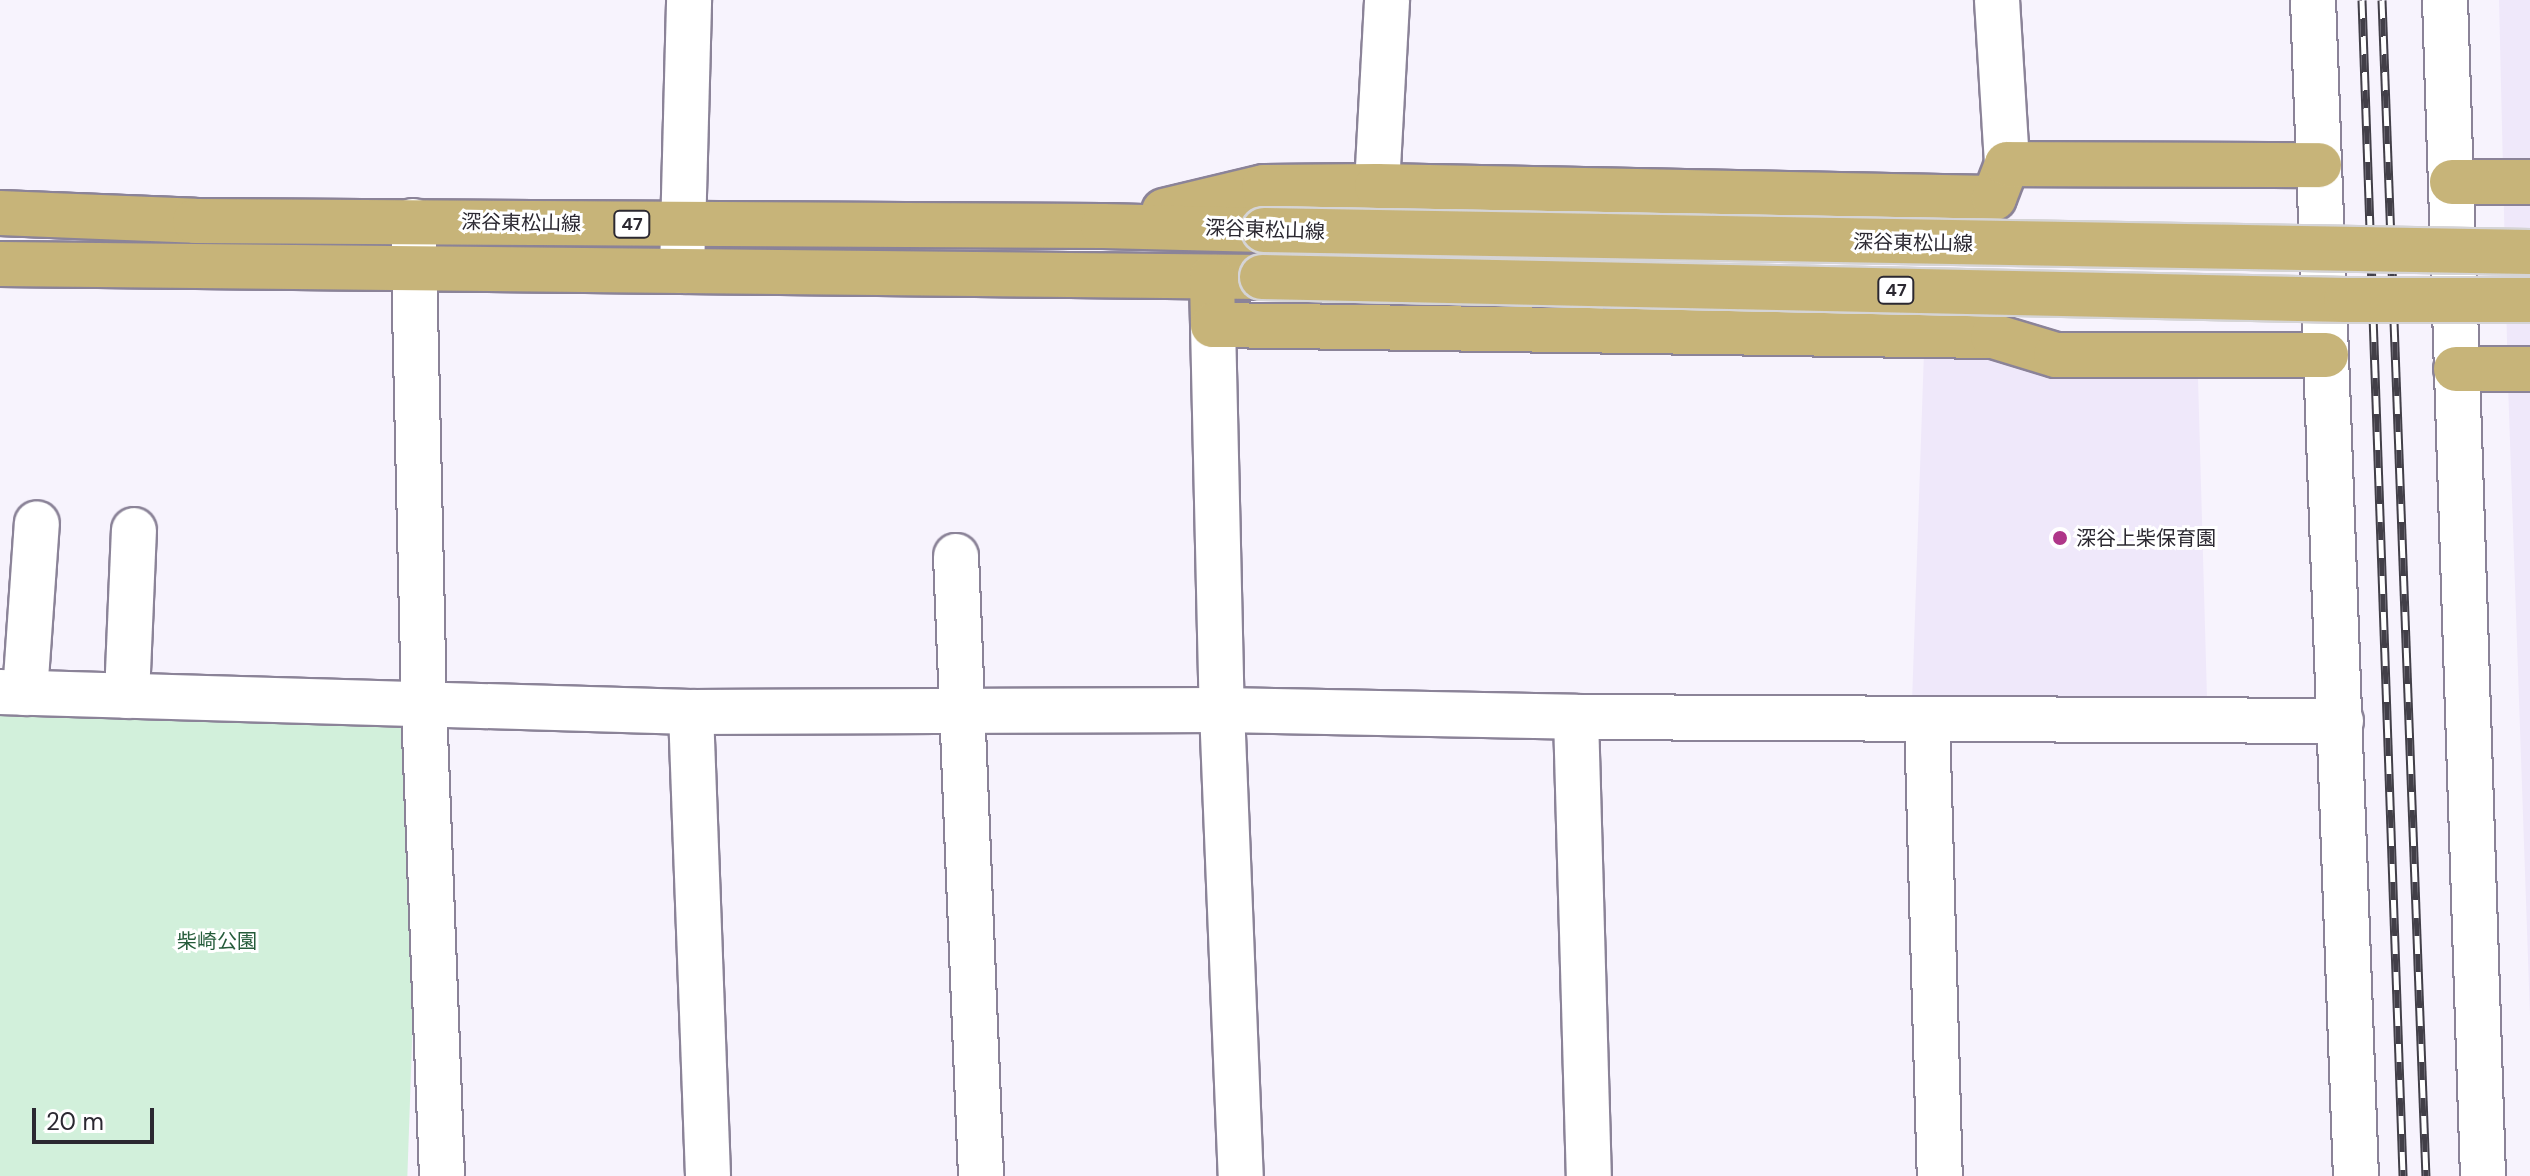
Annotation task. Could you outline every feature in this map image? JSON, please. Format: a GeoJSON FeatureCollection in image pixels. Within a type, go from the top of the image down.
{"type":"FeatureCollection","features":[{"type":"Feature","properties":{"kind":"main road"},"geometry":{"type":"LineString","coordinates":[[1103,226],[1264,187],[2001,181],[2319,165]]}},
{"type":"Feature","properties":{"kind":"main road"},"geometry":{"type":"LineString","coordinates":[[2452,182],[2530,182]]}},
{"type":"Feature","properties":{"kind":"main road","name":"深谷東松山線"},"geometry":{"type":"LineString","coordinates":[[0,213],[195,221],[1103,226],[2530,252]]}},
{"type":"Feature","properties":{"kind":"main road","name":"47"},"geometry":{"type":"LineString","coordinates":[[0,264],[1262,277],[2346,300],[2530,300]]}},
{"type":"Feature","properties":{"kind":"main road"},"geometry":{"type":"LineString","coordinates":[[1212,277],[1213,325],[1993,336],[2056,355],[2326,355]]}},
{"type":"Feature","properties":{"kind":"main road"},"geometry":{"type":"LineString","coordinates":[[2456,369],[2530,369]]}},
{"type":"Feature","properties":{"kind":"street"},"geometry":{"type":"LineString","coordinates":[[682,271],[689,0]]}},
{"type":"Feature","properties":{"kind":"street"},"geometry":{"type":"LineString","coordinates":[[1377,186],[1387,0]]}},
{"type":"Feature","properties":{"kind":"street"},"geometry":{"type":"LineString","coordinates":[[1993,336],[2001,181],[1997,0]]}},
{"type":"Feature","properties":{"kind":"street"},"geometry":{"type":"LineString","coordinates":[[2313,0],[2356,1176]]}},
{"type":"Feature","properties":{"kind":"street"},"geometry":{"type":"LineString","coordinates":[[2445,0],[2483,1176]]}},
{"type":"Feature","properties":{"kind":"street"},"geometry":{"type":"LineString","coordinates":[[413,221],[424,707],[442,1176]]}},
{"type":"Feature","properties":{"kind":"street"},"geometry":{"type":"LineString","coordinates":[[1213,325],[1222,710],[1241,1176]]}},
{"type":"Feature","properties":{"kind":"street"},"geometry":{"type":"LineString","coordinates":[[37,523],[12,692],[424,707],[691,712],[1222,710],[1576,717],[2341,721]]}},
{"type":"Feature","properties":{"kind":"street"},"geometry":{"type":"LineString","coordinates":[[127,696],[134,530]]}},
{"type":"Feature","properties":{"kind":"street"},"geometry":{"type":"LineString","coordinates":[[956,556],[981,1176]]}},
{"type":"Feature","properties":{"kind":"street"},"geometry":{"type":"LineString","coordinates":[[691,712],[708,1176]]}},
{"type":"Feature","properties":{"kind":"street"},"geometry":{"type":"LineString","coordinates":[[1576,717],[1589,1176]]}},
{"type":"Feature","properties":{"kind":"street"},"geometry":{"type":"LineString","coordinates":[[1927,719],[1940,1176]]}},
{"type":"Feature","properties":{"kind":"shaded area"},"geometry":{"type":"Polygon","coordinates":[[[2499,0],[2530,0],[2530,1016],[2508,384],[2499,0]]]}},
{"type":"Feature","properties":{"kind":"shaded area","name":"深谷上柴保育園"},"geometry":{"type":"Polygon","coordinates":[[[1924,351],[1996,354],[2069,375],[2198,378],[2207,698],[1912,703],[1924,351]]]}},
{"type":"Feature","properties":{"kind":"green space","name":"柴崎公園"},"geometry":{"type":"Polygon","coordinates":[[[0,692],[424,707],[407,1176],[0,1176],[0,692]]]}},
{"type":"Feature","properties":{"kind":"railway"},"geometry":{"type":"LineString","coordinates":[[2362,0],[2403,1176]]}},
{"type":"Feature","properties":{"kind":"railway"},"geometry":{"type":"LineString","coordinates":[[2382,0],[2426,1176]]}},
{"type":"Feature","properties":{"kind":"place","name":"深谷上柴保育園"},"geometry":{"type":"Point","coordinates":[2060,538]}}]}
